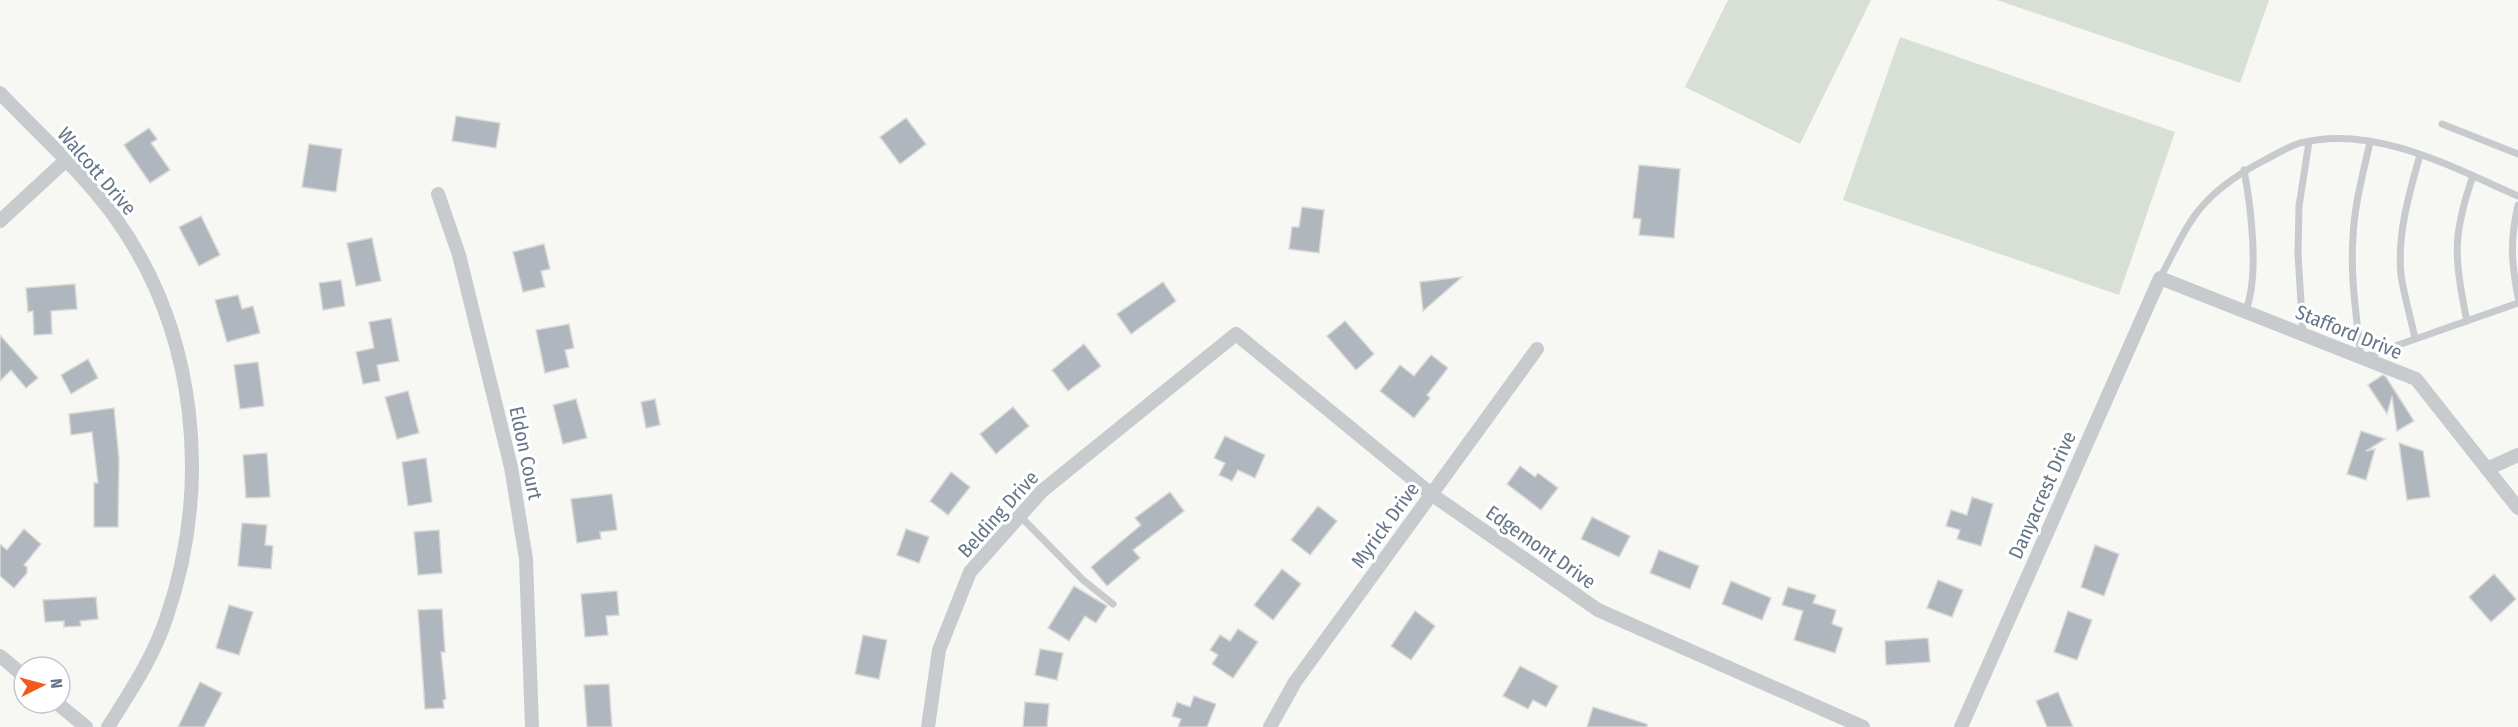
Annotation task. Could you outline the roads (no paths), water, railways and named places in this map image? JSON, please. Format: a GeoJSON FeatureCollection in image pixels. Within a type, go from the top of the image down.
{"type":"FeatureCollection","features":[{"type":"Feature","properties":{"kind":"street","name":"Walcott Drive"},"geometry":{"type":"LineString","coordinates":[[0,93],[66,161],[114,216],[141,261],[164,310],[180,360],[189,412],[193,465],[191,508],[181,571],[165,621],[144,670],[108,727]]}},
{"type":"Feature","properties":{"kind":"street"},"geometry":{"type":"LineString","coordinates":[[0,221],[66,161]]}},
{"type":"Feature","properties":{"kind":"street","name":"Eldon Court"},"geometry":{"type":"LineString","coordinates":[[438,194],[459,255],[511,466],[526,559],[532,727]]}},
{"type":"Feature","properties":{"kind":"street","name":"Stafford Drive"},"geometry":{"type":"LineString","coordinates":[[2160,278],[2416,379],[2518,508]]}},
{"type":"Feature","properties":{"kind":"street","name":"Danyacrest Drive"},"geometry":{"type":"LineString","coordinates":[[1961,727],[2160,278]]}},
{"type":"Feature","properties":{"kind":"street","name":"Edgemont Drive"},"geometry":{"type":"LineString","coordinates":[[1236,334],[1431,494],[1598,610],[1863,727]]}},
{"type":"Feature","properties":{"kind":"street","name":"Belding Drive"},"geometry":{"type":"LineString","coordinates":[[927,727],[939,650],[970,572],[1042,491],[1236,334]]}},
{"type":"Feature","properties":{"kind":"street","name":"Myrick Drive"},"geometry":{"type":"LineString","coordinates":[[1270,727],[1295,682],[1537,349]]}},
{"type":"Feature","properties":{"kind":"street"},"geometry":{"type":"LineString","coordinates":[[2487,469],[2518,455]]}},
{"type":"Feature","properties":{"kind":"street"},"geometry":{"type":"LineString","coordinates":[[0,656],[12,666]]}},
{"type":"Feature","properties":{"kind":"street"},"geometry":{"type":"LineString","coordinates":[[72,715],[86,727]]}},
{"type":"Feature","properties":{"kind":"lane"},"geometry":{"type":"LineString","coordinates":[[2442,123],[2518,154]]}},
{"type":"Feature","properties":{"kind":"lane"},"geometry":{"type":"LineString","coordinates":[[2160,278],[2193,218],[2213,194],[2244,170],[2299,143],[2333,138],[2389,145],[2420,155],[2518,196]]}},
{"type":"Feature","properties":{"kind":"lane"},"geometry":{"type":"LineString","coordinates":[[2303,335],[2298,254],[2299,206],[2309,142]]}},
{"type":"Feature","properties":{"kind":"lane"},"geometry":{"type":"LineString","coordinates":[[2370,142],[2356,208],[2353,237],[2353,283],[2361,358],[2518,303]]}},
{"type":"Feature","properties":{"kind":"lane"},"geometry":{"type":"LineString","coordinates":[[2415,339],[2401,275],[2401,242],[2407,202],[2420,155]]}},
{"type":"Feature","properties":{"kind":"lane"},"geometry":{"type":"LineString","coordinates":[[2244,170],[2250,202],[2252,279],[2251,297],[2245,312]]}},
{"type":"Feature","properties":{"kind":"lane"},"geometry":{"type":"LineString","coordinates":[[2467,321],[2458,280],[2456,243],[2460,212],[2473,176]]}},
{"type":"Feature","properties":{"kind":"lane"},"geometry":{"type":"LineString","coordinates":[[2518,205],[2511,236],[2513,270],[2518,297]]}},
{"type":"Feature","properties":{"kind":"lane"},"geometry":{"type":"LineString","coordinates":[[1020,516],[1083,580],[1113,604]]}}]}
